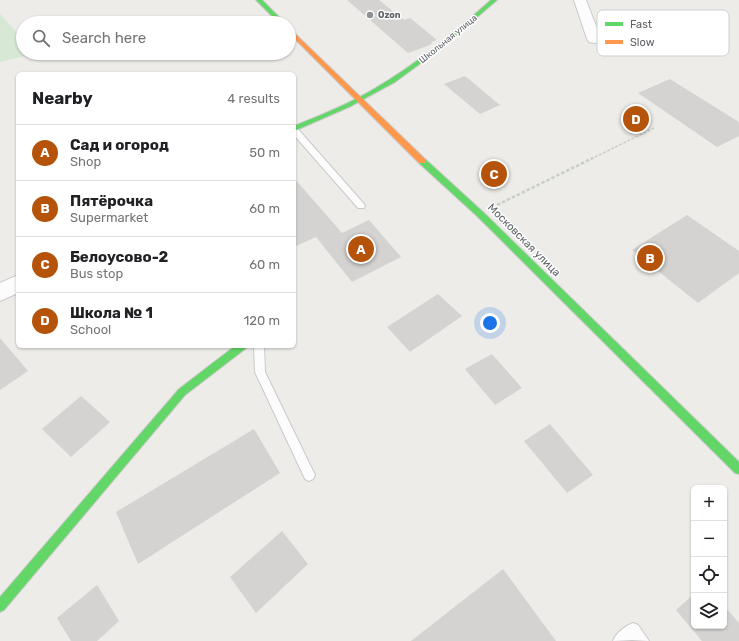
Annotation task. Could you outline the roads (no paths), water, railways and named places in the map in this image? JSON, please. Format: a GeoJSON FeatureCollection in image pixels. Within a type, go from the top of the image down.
{"type":"FeatureCollection","features":[{"type":"Feature","properties":{"kind":"main road"},"geometry":{"type":"LineString","coordinates":[[259,0],[275,16]]}},
{"type":"Feature","properties":{"kind":"main road","name":"Школьная улица"},"geometry":{"type":"LineString","coordinates":[[296,128],[359,100],[425,59],[494,0]]}},
{"type":"Feature","properties":{"kind":"main road","name":"Московская улица"},"geometry":{"type":"LineString","coordinates":[[296,37],[359,100],[480,214],[737,465]]}},
{"type":"Feature","properties":{"kind":"main road"},"geometry":{"type":"LineString","coordinates":[[0,606],[182,392],[239,348]]}},
{"type":"Feature","properties":{"kind":"street"},"geometry":{"type":"LineString","coordinates":[[580,0],[594,39]]}},
{"type":"Feature","properties":{"kind":"street"},"geometry":{"type":"LineString","coordinates":[[0,294],[16,284]]}},
{"type":"Feature","properties":{"kind":"lane"},"geometry":{"type":"LineString","coordinates":[[296,131],[361,206]]}},
{"type":"Feature","properties":{"kind":"lane"},"geometry":{"type":"LineString","coordinates":[[259,348],[260,372],[309,475]]}},
{"type":"Feature","properties":{"kind":"lane"},"geometry":{"type":"LineString","coordinates":[[620,641],[633,630],[642,641]]}},
{"type":"Feature","properties":{"kind":"place","name":"Ozon"},"geometry":{"type":"Point","coordinates":[370,15]}},
{"type":"Feature","properties":{"kind":"place","name":"Школа № 1"},"geometry":{"type":"Point","coordinates":[636,119]}},
{"type":"Feature","properties":{"kind":"place","name":"Белоусово-2"},"geometry":{"type":"Point","coordinates":[494,174]}},
{"type":"Feature","properties":{"kind":"place","name":"Сад и огород"},"geometry":{"type":"Point","coordinates":[361,249]}},
{"type":"Feature","properties":{"kind":"place","name":"Пятёрочка"},"geometry":{"type":"Point","coordinates":[650,258]}}]}
